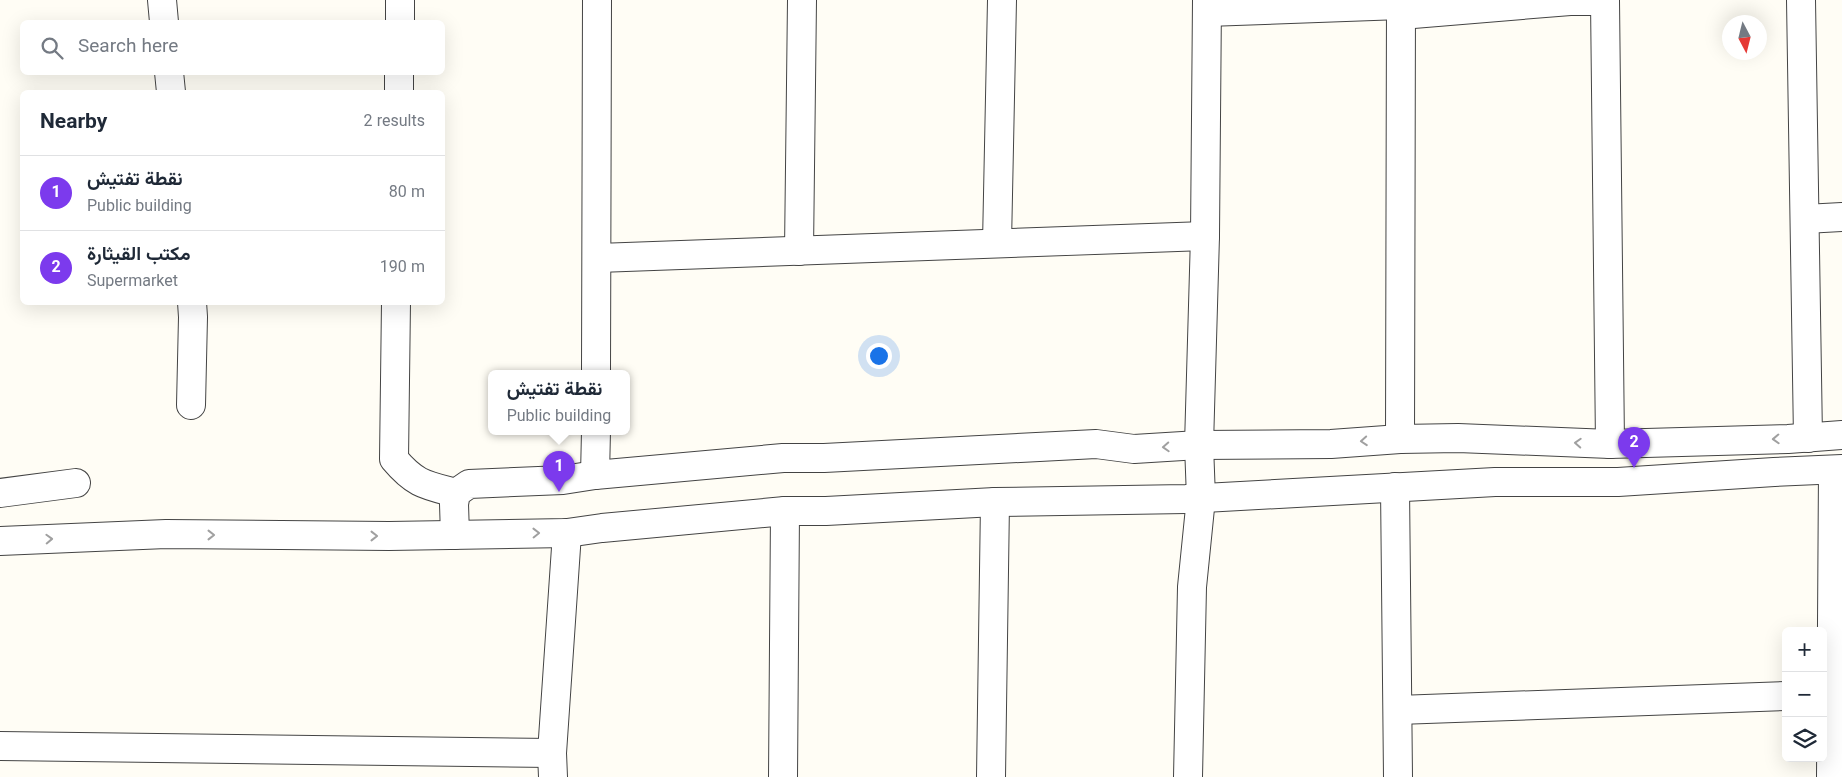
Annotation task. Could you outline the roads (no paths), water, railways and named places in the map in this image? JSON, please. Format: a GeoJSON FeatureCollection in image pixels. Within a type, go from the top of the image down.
{"type":"FeatureCollection","features":[{"type":"Feature","properties":{"kind":"street"},"geometry":{"type":"LineString","coordinates":[[162,0],[164,20]]}},
{"type":"Feature","properties":{"kind":"street"},"geometry":{"type":"LineString","coordinates":[[400,0],[400,20]]}},
{"type":"Feature","properties":{"kind":"street"},"geometry":{"type":"LineString","coordinates":[[596,370],[598,258],[597,0]]}},
{"type":"Feature","properties":{"kind":"street"},"geometry":{"type":"LineString","coordinates":[[799,251],[802,0]]}},
{"type":"Feature","properties":{"kind":"street"},"geometry":{"type":"LineString","coordinates":[[997,244],[1002,0]]}},
{"type":"Feature","properties":{"kind":"street"},"geometry":{"type":"LineString","coordinates":[[1188,777],[1192,587],[1201,498],[1199,445],[1205,236],[1207,6],[1401,7],[1627,0]]}},
{"type":"Feature","properties":{"kind":"street"},"geometry":{"type":"LineString","coordinates":[[1801,0],[1808,438]]}},
{"type":"Feature","properties":{"kind":"street"},"geometry":{"type":"LineString","coordinates":[[1605,1],[1610,444]]}},
{"type":"Feature","properties":{"kind":"street"},"geometry":{"type":"LineString","coordinates":[[1400,439],[1401,7]]}},
{"type":"Feature","properties":{"kind":"street"},"geometry":{"type":"LineString","coordinates":[[169,75],[171,90]]}},
{"type":"Feature","properties":{"kind":"street"},"geometry":{"type":"LineString","coordinates":[[399,75],[399,90]]}},
{"type":"Feature","properties":{"kind":"street"},"geometry":{"type":"LineString","coordinates":[[1805,219],[1842,217]]}},
{"type":"Feature","properties":{"kind":"street"},"geometry":{"type":"LineString","coordinates":[[598,258],[1205,236]]}},
{"type":"Feature","properties":{"kind":"street"},"geometry":{"type":"LineString","coordinates":[[191,405],[192,305]]}},
{"type":"Feature","properties":{"kind":"street"},"geometry":{"type":"LineString","coordinates":[[396,305],[394,459],[407,475],[422,485],[456,493]]}},
{"type":"Feature","properties":{"kind":"street"},"geometry":{"type":"LineString","coordinates":[[595,475],[596,435]]}},
{"type":"Feature","properties":{"kind":"street"},"geometry":{"type":"LineString","coordinates":[[455,535],[454,504],[456,493],[469,484],[562,480],[595,475],[783,458],[824,458],[1096,444],[1134,449],[1199,445],[1331,444],[1400,439],[1458,438],[1610,444],[1808,438],[1842,435]]}},
{"type":"Feature","properties":{"kind":"street"},"geometry":{"type":"LineString","coordinates":[[0,541],[166,534],[455,535],[567,533],[785,511],[826,511],[995,502],[1143,501],[1495,482],[1618,482],[1837,469],[1831,777]]}},
{"type":"Feature","properties":{"kind":"street"},"geometry":{"type":"LineString","coordinates":[[0,493],[76,483]]}},
{"type":"Feature","properties":{"kind":"street"},"geometry":{"type":"LineString","coordinates":[[1395,487],[1398,777]]}},
{"type":"Feature","properties":{"kind":"street"},"geometry":{"type":"LineString","coordinates":[[991,777],[995,502]]}},
{"type":"Feature","properties":{"kind":"street"},"geometry":{"type":"LineString","coordinates":[[783,777],[785,511]]}},
{"type":"Feature","properties":{"kind":"street"},"geometry":{"type":"LineString","coordinates":[[0,746],[552,765],[567,533]]}},
{"type":"Feature","properties":{"kind":"street"},"geometry":{"type":"LineString","coordinates":[[1398,710],[1782,696]]}},
{"type":"Feature","properties":{"kind":"place","name":"مكتب القيثارة"},"geometry":{"type":"Point","coordinates":[1634,468]}},
{"type":"Feature","properties":{"kind":"place","name":"نقطة تفتيش"},"geometry":{"type":"Point","coordinates":[559,492]}}]}
